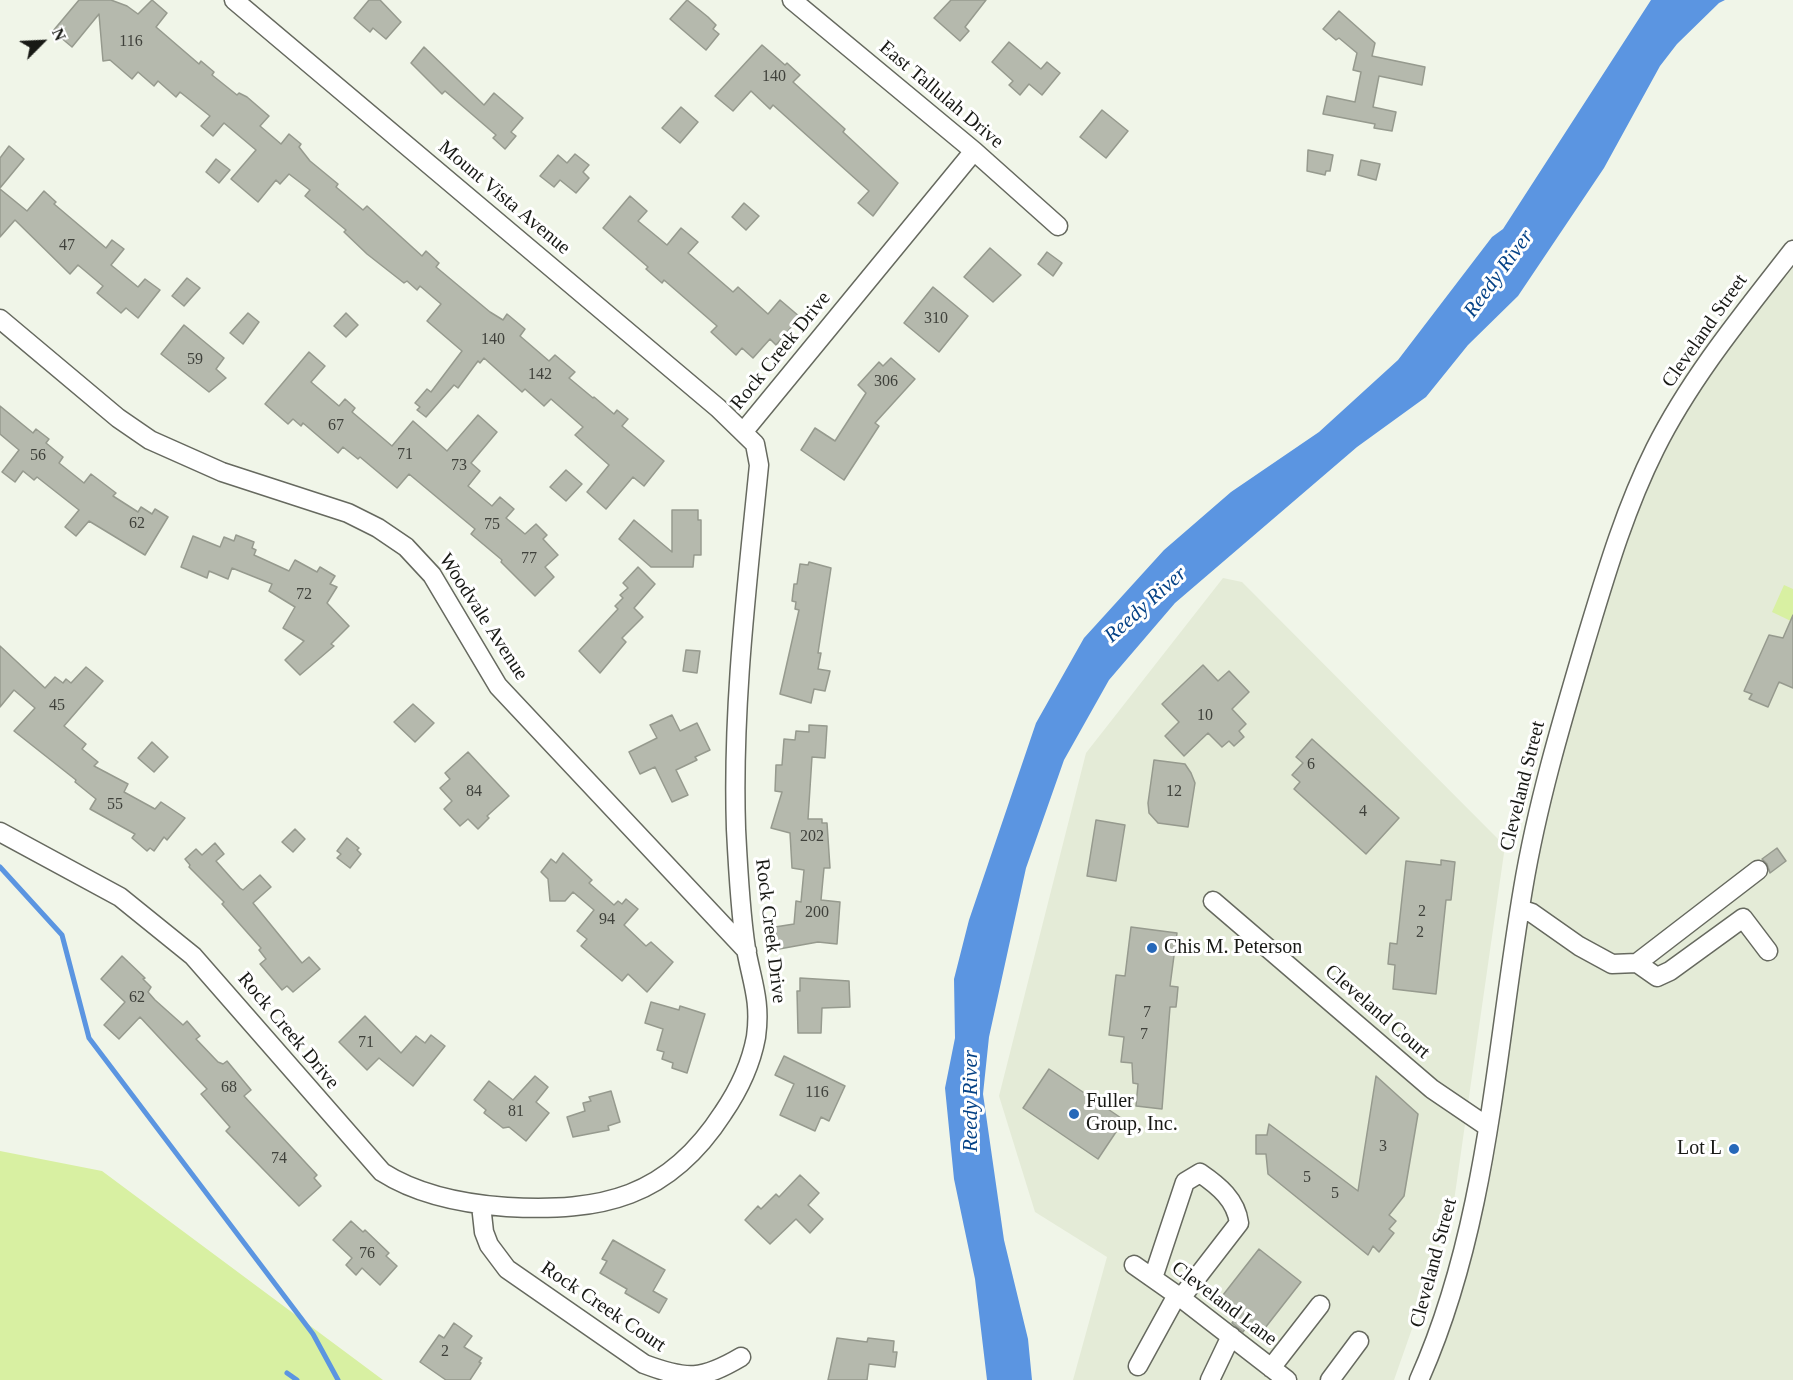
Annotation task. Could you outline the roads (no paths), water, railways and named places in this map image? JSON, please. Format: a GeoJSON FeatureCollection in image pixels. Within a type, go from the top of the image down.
{"type":"FeatureCollection","features":[{"type":"Feature","properties":{"kind":"street","name":"Mount Vista Avenue"},"geometry":{"type":"LineString","coordinates":[[234,0],[744,431]]}},
{"type":"Feature","properties":{"kind":"street","name":"East Tallulah Drive"},"geometry":{"type":"LineString","coordinates":[[792,0],[974,151],[1058,226]]}},
{"type":"Feature","properties":{"kind":"street","name":"Rock Creek Drive"},"geometry":{"type":"LineString","coordinates":[[0,832],[120,897],[193,956],[382,1172],[415,1188],[481,1205],[567,1209],[614,1200],[658,1181],[688,1156],[717,1123],[733,1098],[755,1038],[756,985],[747,951],[737,852],[734,758],[759,465],[755,444],[744,431],[974,151]]}},
{"type":"Feature","properties":{"kind":"street","name":"Cleveland Street"},"geometry":{"type":"LineString","coordinates":[[1419,1380],[1438,1337],[1458,1273],[1488,1127],[1520,909],[1537,813],[1556,740],[1613,551],[1636,490],[1656,447],[1685,397],[1741,317],[1793,250]]}},
{"type":"Feature","properties":{"kind":"street","name":"Woodvale Avenue"},"geometry":{"type":"LineString","coordinates":[[0,319],[118,418],[150,440],[222,472],[348,513],[378,528],[406,547],[432,575],[498,686],[747,951]]}},
{"type":"Feature","properties":{"kind":"street"},"geometry":{"type":"LineString","coordinates":[[1520,909],[1532,913],[1579,946],[1612,964],[1636,963],[1758,870]]}},
{"type":"Feature","properties":{"kind":"street","name":"Cleveland Court"},"geometry":{"type":"LineString","coordinates":[[1213,901],[1432,1089],[1488,1127]]}},
{"type":"Feature","properties":{"kind":"street"},"geometry":{"type":"LineString","coordinates":[[1636,963],[1657,977],[1670,971],[1743,918],[1768,951]]}},
{"type":"Feature","properties":{"kind":"street"},"geometry":{"type":"LineString","coordinates":[[1138,1366],[1179,1296],[1239,1223],[1237,1209],[1219,1187],[1200,1173],[1185,1182],[1153,1278]]}},
{"type":"Feature","properties":{"kind":"street","name":"Rock Creek Court"},"geometry":{"type":"LineString","coordinates":[[481,1205],[484,1232],[489,1245],[507,1269],[644,1364],[668,1375],[694,1379],[716,1375],[741,1357]]}},
{"type":"Feature","properties":{"kind":"street","name":"Cleveland Lane"},"geometry":{"type":"LineString","coordinates":[[1134,1265],[1179,1296],[1287,1380]]}},
{"type":"Feature","properties":{"kind":"street"},"geometry":{"type":"LineString","coordinates":[[1271,1368],[1320,1305]]}},
{"type":"Feature","properties":{"kind":"street"},"geometry":{"type":"LineString","coordinates":[[1210,1380],[1231,1336]]}},
{"type":"Feature","properties":{"kind":"street"},"geometry":{"type":"LineString","coordinates":[[1330,1380],[1359,1341]]}},
{"type":"Feature","properties":{"kind":"water","name":"Reedy River"},"geometry":{"type":"Polygon","coordinates":[[[1651,0],[1725,0],[1719,3],[1677,44],[1660,66],[1604,168],[1518,296],[1468,345],[1426,397],[1357,447],[1175,603],[1109,680],[1064,760],[1026,868],[989,1037],[983,1094],[1004,1240],[1028,1339],[1032,1380],[987,1380],[975,1279],[954,1179],[945,1088],[955,1038],[954,979],[969,920],[1036,723],[1084,638],[1164,550],[1231,492],[1319,432],[1398,360],[1492,237],[1503,229],[1651,0]]]}},
{"type":"Feature","properties":{"kind":"waterway"},"geometry":{"type":"LineString","coordinates":[[0,867],[62,935],[89,1038],[313,1334],[338,1380]]}},
{"type":"Feature","properties":{"kind":"waterway"},"geometry":{"type":"LineString","coordinates":[[287,1373],[297,1380]]}},
{"type":"Feature","properties":{"kind":"place","name":"Chis M. Peterson"},"geometry":{"type":"Point","coordinates":[1152,948]}},
{"type":"Feature","properties":{"kind":"place","name":"Fuller Group, Inc."},"geometry":{"type":"Point","coordinates":[1074,1114]}},
{"type":"Feature","properties":{"kind":"place","name":"Lot L"},"geometry":{"type":"Point","coordinates":[1734,1149]}}]}
